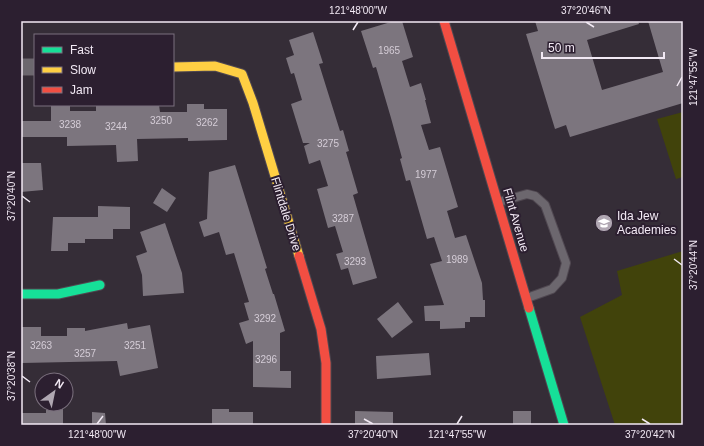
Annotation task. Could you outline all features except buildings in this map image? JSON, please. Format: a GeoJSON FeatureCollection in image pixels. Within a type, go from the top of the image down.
{"type":"FeatureCollection","features":[{"type":"Feature","properties":{"kind":"street","name":"Flint Avenue"},"geometry":{"type":"LineString","coordinates":[[444,21],[564,425]]}},
{"type":"Feature","properties":{"kind":"street","name":"Flintdale Drive"},"geometry":{"type":"LineString","coordinates":[[174,67],[215,66],[242,74],[321,329],[326,363],[326,425]]}},
{"type":"Feature","properties":{"kind":"street"},"geometry":{"type":"LineString","coordinates":[[21,67],[34,67]]}},
{"type":"Feature","properties":{"kind":"street"},"geometry":{"type":"LineString","coordinates":[[21,294],[58,294],[100,285]]}},
{"type":"Feature","properties":{"kind":"lane"},"geometry":{"type":"LineString","coordinates":[[498,202],[527,194],[535,196],[545,205],[566,263],[562,278],[552,288],[526,298]]}},
{"type":"Feature","properties":{"kind":"shaded area"},"geometry":{"type":"Polygon","coordinates":[[[683,112],[683,177],[676,179],[657,119],[683,112]]]}},
{"type":"Feature","properties":{"kind":"shaded area"},"geometry":{"type":"Polygon","coordinates":[[[683,251],[683,425],[615,425],[580,317],[622,295],[617,271],[683,251]]]}},
{"type":"Feature","properties":{"kind":"traffic: fast"},"geometry":{"type":"LineString","coordinates":[[21,294],[58,294],[100,285]]}},
{"type":"Feature","properties":{"kind":"traffic: fast"},"geometry":{"type":"LineString","coordinates":[[529,308],[564,425]]}},
{"type":"Feature","properties":{"kind":"traffic: slow"},"geometry":{"type":"LineString","coordinates":[[174,67],[215,66],[242,74],[253,103],[299,256]]}},
{"type":"Feature","properties":{"kind":"traffic: jam"},"geometry":{"type":"LineString","coordinates":[[444,21],[529,308]]}},
{"type":"Feature","properties":{"kind":"traffic: jam"},"geometry":{"type":"LineString","coordinates":[[299,256],[321,329],[326,363],[326,425]]}},
{"type":"Feature","properties":{"kind":"place","name":"Ida Jew Academies"},"geometry":{"type":"Point","coordinates":[604,223]}}]}
